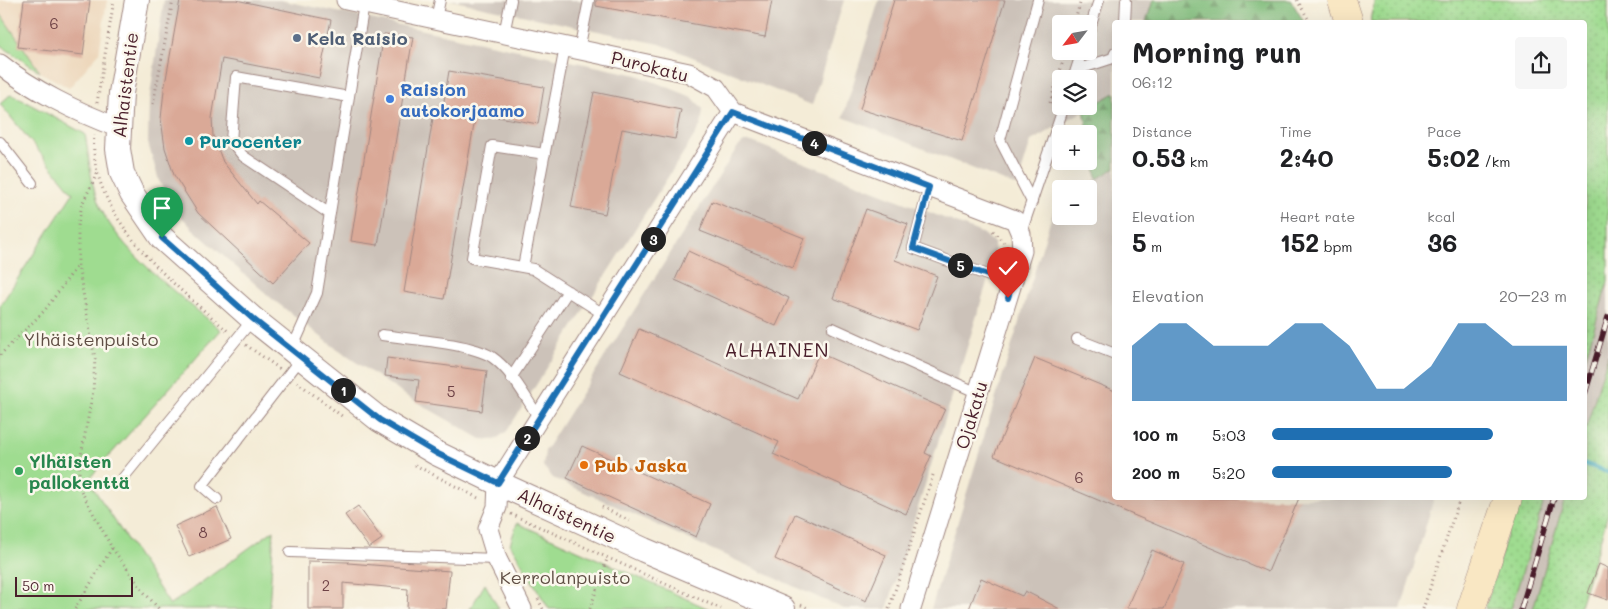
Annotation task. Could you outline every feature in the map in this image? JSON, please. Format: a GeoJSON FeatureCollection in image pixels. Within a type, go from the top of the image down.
{"type":"FeatureCollection","features":[{"type":"Feature","properties":{"kind":"main road"},"geometry":{"type":"LineString","coordinates":[[1342,0],[1348,20]]}},
{"type":"Feature","properties":{"kind":"main road"},"geometry":{"type":"LineString","coordinates":[[1471,609],[1507,500]]}},
{"type":"Feature","properties":{"kind":"street","name":"Alhaistentie"},"geometry":{"type":"LineString","coordinates":[[137,0],[120,93],[117,127],[118,150],[122,174],[146,218],[162,238],[253,319],[380,420],[436,453],[644,550],[788,605]]}},
{"type":"Feature","properties":{"kind":"street","name":"Purokatu"},"geometry":{"type":"LineString","coordinates":[[355,2],[689,73],[716,88],[733,112]]}},
{"type":"Feature","properties":{"kind":"street"},"geometry":{"type":"LineString","coordinates":[[0,64],[14,75],[95,119],[117,127]]}},
{"type":"Feature","properties":{"kind":"street"},"geometry":{"type":"LineString","coordinates":[[522,609],[497,559],[488,529],[497,507],[498,483],[733,112],[929,187],[1018,227]]}},
{"type":"Feature","properties":{"kind":"street","name":"Ojakatu"},"geometry":{"type":"LineString","coordinates":[[911,609],[1022,251],[1018,227]]}},
{"type":"Feature","properties":{"kind":"lane"},"geometry":{"type":"LineString","coordinates":[[436,19],[440,0]]}},
{"type":"Feature","properties":{"kind":"lane"},"geometry":{"type":"LineString","coordinates":[[504,34],[511,0]]}},
{"type":"Feature","properties":{"kind":"lane"},"geometry":{"type":"LineString","coordinates":[[523,267],[545,154],[572,48],[587,0]]}},
{"type":"Feature","properties":{"kind":"lane"},"geometry":{"type":"LineString","coordinates":[[1032,202],[1000,140],[1038,0]]}},
{"type":"Feature","properties":{"kind":"lane"},"geometry":{"type":"LineString","coordinates":[[1094,15],[1099,0]]}},
{"type":"Feature","properties":{"kind":"lane"},"geometry":{"type":"LineString","coordinates":[[1125,20],[1126,0]]}},
{"type":"Feature","properties":{"kind":"lane"},"geometry":{"type":"LineString","coordinates":[[217,499],[202,486],[297,353],[317,293],[348,97],[355,2]]}},
{"type":"Feature","properties":{"kind":"lane"},"geometry":{"type":"LineString","coordinates":[[1084,70],[1112,58]]}},
{"type":"Feature","properties":{"kind":"lane"},"geometry":{"type":"LineString","coordinates":[[330,214],[242,156],[231,141],[236,77],[348,97]]}},
{"type":"Feature","properties":{"kind":"lane"},"geometry":{"type":"LineString","coordinates":[[1018,227],[1032,202],[1061,115]]}},
{"type":"Feature","properties":{"kind":"lane"},"geometry":{"type":"LineString","coordinates":[[0,142],[32,183]]}},
{"type":"Feature","properties":{"kind":"lane"},"geometry":{"type":"LineString","coordinates":[[545,154],[492,146],[472,258],[533,269],[605,314]]}},
{"type":"Feature","properties":{"kind":"lane"},"geometry":{"type":"LineString","coordinates":[[929,187],[913,248],[1012,284]]}},
{"type":"Feature","properties":{"kind":"lane"},"geometry":{"type":"LineString","coordinates":[[511,378],[568,291]]}},
{"type":"Feature","properties":{"kind":"lane"},"geometry":{"type":"LineString","coordinates":[[119,483],[253,319]]}},
{"type":"Feature","properties":{"kind":"lane"},"geometry":{"type":"LineString","coordinates":[[834,328],[978,393]]}},
{"type":"Feature","properties":{"kind":"lane"},"geometry":{"type":"LineString","coordinates":[[382,335],[470,349],[491,356],[511,378],[539,418]]}},
{"type":"Feature","properties":{"kind":"lane"},"geometry":{"type":"LineString","coordinates":[[1077,339],[1112,353]]}},
{"type":"Feature","properties":{"kind":"lane"},"geometry":{"type":"LineString","coordinates":[[290,552],[497,559]]}},
{"type":"Feature","properties":{"kind":"path"},"geometry":{"type":"LineString","coordinates":[[154,104],[173,0]]}},
{"type":"Feature","properties":{"kind":"path"},"geometry":{"type":"LineString","coordinates":[[1077,15],[1081,0]]}},
{"type":"Feature","properties":{"kind":"path"},"geometry":{"type":"LineString","coordinates":[[1297,0],[1309,20]]}},
{"type":"Feature","properties":{"kind":"path"},"geometry":{"type":"LineString","coordinates":[[98,172],[82,204],[78,226],[78,265],[95,359],[93,391],[80,461],[78,484],[112,548],[144,592],[159,609]]}},
{"type":"Feature","properties":{"kind":"path"},"geometry":{"type":"LineString","coordinates":[[985,228],[994,231],[1007,247]]}},
{"type":"Feature","properties":{"kind":"path"},"geometry":{"type":"LineString","coordinates":[[0,355],[45,310],[78,265]]}},
{"type":"Feature","properties":{"kind":"path"},"geometry":{"type":"LineString","coordinates":[[1423,609],[1459,500]]}},
{"type":"Feature","properties":{"kind":"path"},"geometry":{"type":"LineString","coordinates":[[594,506],[601,507],[634,522]]}},
{"type":"Feature","properties":{"kind":"path"},"geometry":{"type":"LineString","coordinates":[[509,523],[512,515]]}},
{"type":"Feature","properties":{"kind":"path"},"geometry":{"type":"LineString","coordinates":[[75,609],[112,548]]}},
{"type":"Feature","properties":{"kind":"path"},"geometry":{"type":"LineString","coordinates":[[590,609],[607,559]]}},
{"type":"Feature","properties":{"kind":"path"},"geometry":{"type":"LineString","coordinates":[[535,594],[543,609]]}},
{"type":"Feature","properties":{"kind":"path"},"geometry":{"type":"LineString","coordinates":[[788,605],[810,609]]}},
{"type":"Feature","properties":{"kind":"shaded area"},"geometry":{"type":"Polygon","coordinates":[[[0,0],[107,0],[99,53],[69,88],[40,72],[0,13],[0,0]]]}},
{"type":"Feature","properties":{"kind":"shaded area"},"geometry":{"type":"Polygon","coordinates":[[[164,0],[280,0],[637,75],[692,97],[703,109],[701,125],[507,431],[495,440],[481,439],[408,397],[338,350],[271,298],[193,229],[179,214],[159,181],[148,143],[149,102],[164,0]]]}},
{"type":"Feature","properties":{"kind":"shaded area"},"geometry":{"type":"Polygon","coordinates":[[[450,0],[844,0],[812,105],[660,44],[450,0]]]}},
{"type":"Feature","properties":{"kind":"shaded area"},"geometry":{"type":"Polygon","coordinates":[[[879,0],[1153,0],[1147,20],[1112,20],[1112,95],[1097,103],[1097,70],[1052,70],[1052,115],[1076,115],[1059,125],[1052,125],[1052,129],[1031,141],[1017,186],[843,117],[879,0]]]}},
{"type":"Feature","properties":{"kind":"shaded area"},"geometry":{"type":"Polygon","coordinates":[[[744,142],[752,142],[984,234],[994,243],[995,256],[887,609],[844,609],[553,478],[543,466],[545,451],[737,148],[744,142]]]}},
{"type":"Feature","properties":{"kind":"shaded area"},"geometry":{"type":"Polygon","coordinates":[[[1112,170],[1112,500],[1433,500],[1401,609],[931,609],[1052,215],[1052,225],[1097,225],[1097,180],[1094,180],[1112,170]]]}},
{"type":"Feature","properties":{"kind":"shaded area"},"geometry":{"type":"Polygon","coordinates":[[[1608,281],[1608,354],[1587,424],[1587,353],[1608,281]]]}},
{"type":"Feature","properties":{"kind":"shaded area"},"geometry":{"type":"Polygon","coordinates":[[[1544,500],[1564,500],[1533,609],[1511,609],[1544,500]]]}},
{"type":"Feature","properties":{"kind":"green space"},"geometry":{"type":"Polygon","coordinates":[[[1153,0],[1291,0],[1303,20],[1147,20],[1153,0]]]}},
{"type":"Feature","properties":{"kind":"green space"},"geometry":{"type":"Polygon","coordinates":[[[1374,0],[1608,0],[1608,281],[1587,353],[1587,20],[1371,20],[1374,0]]]}},
{"type":"Feature","properties":{"kind":"green space"},"geometry":{"type":"Polygon","coordinates":[[[0,13],[40,72],[0,45],[0,13]]]}},
{"type":"Feature","properties":{"kind":"green space","name":"Ylhäistenpuisto"},"geometry":{"type":"Polygon","coordinates":[[[11,94],[85,134],[91,175],[97,199],[105,217],[133,253],[150,270],[221,330],[88,480],[170,605],[274,530],[269,609],[0,609],[0,306],[73,193],[0,104],[11,94]]]}},
{"type":"Feature","properties":{"kind":"green space"},"geometry":{"type":"Polygon","coordinates":[[[1112,95],[1112,170],[1097,179],[1095,170],[1097,170],[1097,125],[1087,125],[1085,115],[1097,115],[1097,103],[1112,95]]]}},
{"type":"Feature","properties":{"kind":"green space"},"geometry":{"type":"Polygon","coordinates":[[[1608,355],[1608,513],[1605,524],[1579,609],[1533,609],[1564,500],[1587,500],[1587,424],[1608,355]]]}},
{"type":"Feature","properties":{"kind":"green space"},"geometry":{"type":"Polygon","coordinates":[[[1517,500],[1544,500],[1511,609],[1485,609],[1517,500]]]}},
{"type":"Feature","properties":{"kind":"green space","name":"Kerrolanpuisto"},"geometry":{"type":"Polygon","coordinates":[[[517,523],[709,609],[549,609],[510,544],[517,523]]]}},
{"type":"Feature","properties":{"kind":"green space"},"geometry":{"type":"Polygon","coordinates":[[[485,584],[499,609],[470,609],[485,584]]]}},
{"type":"Feature","properties":{"kind":"building"},"geometry":{"type":"Polygon","coordinates":[[[24,0],[90,0],[83,55],[18,47],[24,0]]]}},
{"type":"Feature","properties":{"kind":"building","name":"Purocenter"},"geometry":{"type":"Polygon","coordinates":[[[180,0],[236,0],[331,20],[319,78],[222,59],[212,118],[213,136],[223,162],[257,204],[259,201],[309,243],[273,283],[198,213],[174,175],[165,148],[161,119],[164,90],[180,0]]]}},
{"type":"Feature","properties":{"kind":"building"},"geometry":{"type":"Polygon","coordinates":[[[596,0],[772,0],[765,37],[596,6],[596,0]]]}},
{"type":"Feature","properties":{"kind":"building"},"geometry":{"type":"Polygon","coordinates":[[[894,0],[1005,0],[962,141],[860,109],[894,0]]]}},
{"type":"Feature","properties":{"kind":"building"},"geometry":{"type":"Polygon","coordinates":[[[384,34],[413,37],[378,245],[351,241],[384,34]]]}},
{"type":"Feature","properties":{"kind":"building"},"geometry":{"type":"Polygon","coordinates":[[[449,71],[544,87],[538,124],[476,113],[444,299],[404,292],[435,106],[443,107],[449,71]]]}},
{"type":"Feature","properties":{"kind":"building"},"geometry":{"type":"Polygon","coordinates":[[[594,92],[681,110],[675,139],[622,129],[605,214],[571,207],[594,92]]]}},
{"type":"Feature","properties":{"kind":"building"},"geometry":{"type":"Polygon","coordinates":[[[712,201],[804,238],[793,268],[700,231],[712,201]]]}},
{"type":"Feature","properties":{"kind":"building"},"geometry":{"type":"Polygon","coordinates":[[[866,209],[908,224],[895,260],[937,276],[917,330],[833,298],[866,209]]]}},
{"type":"Feature","properties":{"kind":"building"},"geometry":{"type":"Polygon","coordinates":[[[688,251],[789,298],[776,326],[675,280],[688,251]]]}},
{"type":"Feature","properties":{"kind":"building"},"geometry":{"type":"Polygon","coordinates":[[[639,329],[798,399],[819,353],[945,409],[925,453],[931,456],[906,514],[773,454],[779,442],[620,372],[639,329]]]}},
{"type":"Feature","properties":{"kind":"building"},"geometry":{"type":"Polygon","coordinates":[[[387,358],[487,371],[482,411],[416,402],[419,380],[385,376],[387,358]]]}},
{"type":"Feature","properties":{"kind":"building"},"geometry":{"type":"Polygon","coordinates":[[[1035,358],[1112,390],[1112,500],[1298,500],[1268,572],[994,456],[1035,358]]]}},
{"type":"Feature","properties":{"kind":"building"},"geometry":{"type":"Polygon","coordinates":[[[582,446],[710,504],[696,537],[567,478],[582,446]]]}},
{"type":"Feature","properties":{"kind":"building"},"geometry":{"type":"Polygon","coordinates":[[[358,506],[382,539],[369,548],[345,515],[358,506]]]}},
{"type":"Feature","properties":{"kind":"building"},"geometry":{"type":"Polygon","coordinates":[[[217,507],[231,539],[189,557],[175,526],[217,507]]]}},
{"type":"Feature","properties":{"kind":"building"},"geometry":{"type":"Polygon","coordinates":[[[795,514],[886,555],[866,601],[775,559],[795,514]]]}},
{"type":"Feature","properties":{"kind":"building"},"geometry":{"type":"Polygon","coordinates":[[[1152,550],[1184,564],[1164,609],[1126,609],[1152,550]]]}},
{"type":"Feature","properties":{"kind":"building"},"geometry":{"type":"Polygon","coordinates":[[[308,561],[349,562],[450,571],[446,609],[407,609],[408,589],[343,583],[343,609],[308,609],[308,561]]]}},
{"type":"Feature","properties":{"kind":"building"},"geometry":{"type":"Polygon","coordinates":[[[1599,564],[1608,568],[1608,600],[1588,593],[1599,564]]]}},
{"type":"Feature","properties":{"kind":"building"},"geometry":{"type":"Polygon","coordinates":[[[981,578],[1022,596],[1025,591],[1060,609],[969,609],[981,578]]]}},
{"type":"Feature","properties":{"kind":"waterway"},"geometry":{"type":"LineString","coordinates":[[1587,465],[1608,472]]}},
{"type":"Feature","properties":{"kind":"railway"},"geometry":{"type":"LineString","coordinates":[[1587,387],[1608,317]]}},
{"type":"Feature","properties":{"kind":"railway"},"geometry":{"type":"LineString","coordinates":[[1521,609],[1553,500]]}},
{"type":"Feature","properties":{"kind":"place","name":"Kela Raisio"},"geometry":{"type":"Point","coordinates":[297,38]}},
{"type":"Feature","properties":{"kind":"place","name":"Raision autokorjaamo"},"geometry":{"type":"Point","coordinates":[390,99]}},
{"type":"Feature","properties":{"kind":"place","name":"Purocenter"},"geometry":{"type":"Point","coordinates":[189,141]}},
{"type":"Feature","properties":{"kind":"place","name":"Pub Jaska"},"geometry":{"type":"Point","coordinates":[584,465]}},
{"type":"Feature","properties":{"kind":"place","name":"Ylhäisten pallokenttä"},"geometry":{"type":"Point","coordinates":[19,471]}},
{"type":"Feature","properties":{"kind":"district","name":"ALHAINEN"},"geometry":{"type":"Point","coordinates":[777,349]}},
{"type":"Feature","properties":{"kind":"route"},"geometry":{"type":"LineString","coordinates":[[162,238],[253,319],[380,420],[436,453],[498,483],[733,112],[929,187],[913,248],[1012,284],[1008,298]]}}]}
